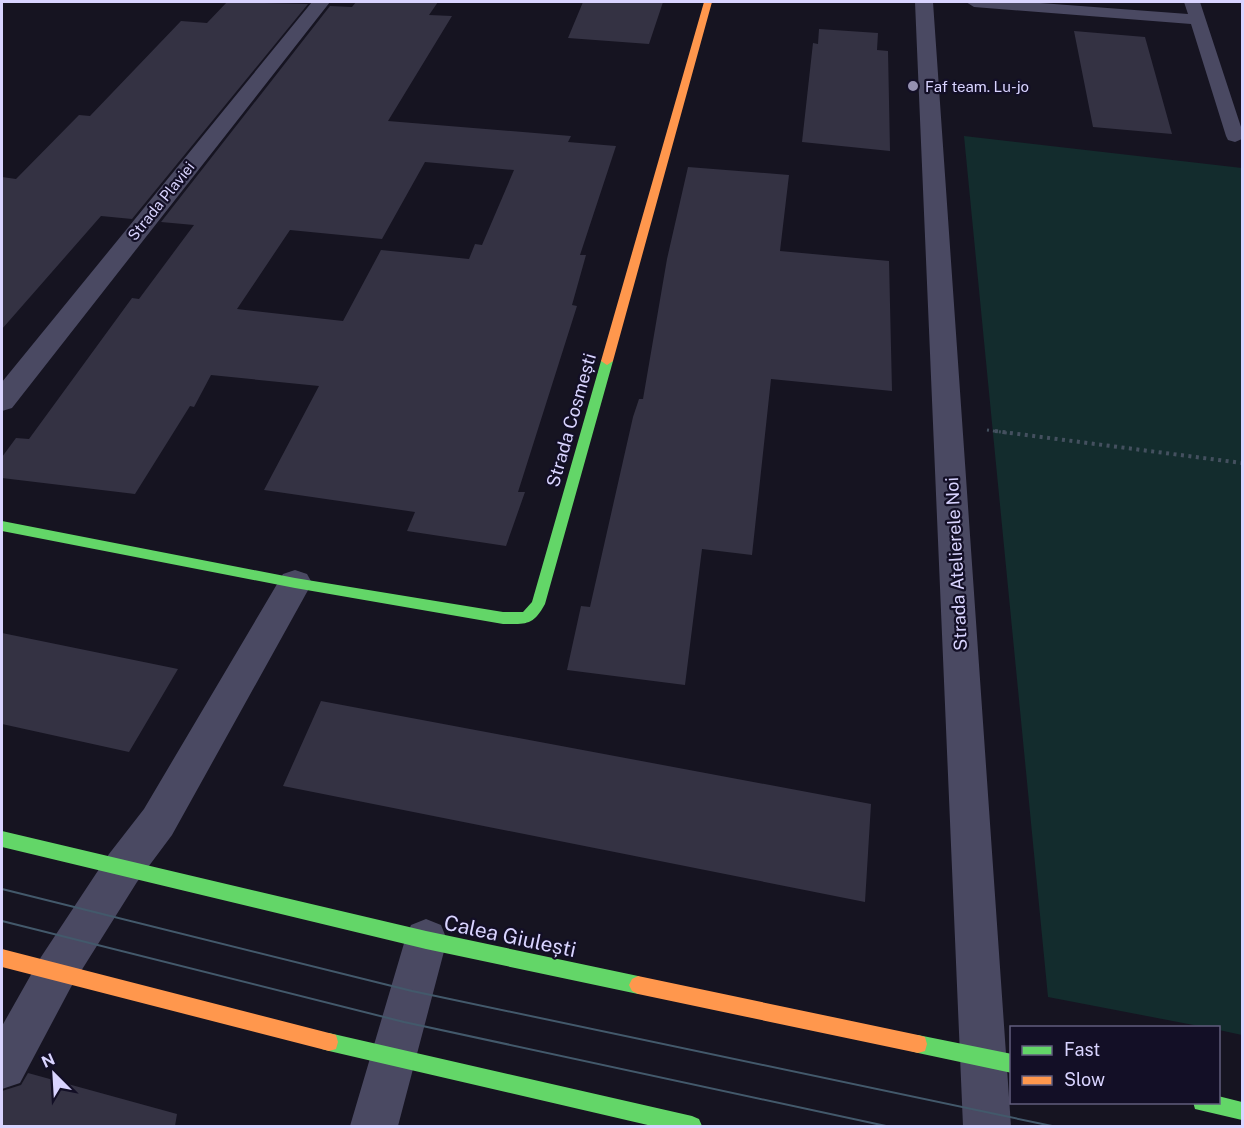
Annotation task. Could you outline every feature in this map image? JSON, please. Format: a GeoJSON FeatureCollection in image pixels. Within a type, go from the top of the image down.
{"type":"FeatureCollection","features":[{"type":"Feature","properties":{"kind":"street","name":"Strada Plaviei"},"geometry":{"type":"LineString","coordinates":[[2,401],[321,2]]}},
{"type":"Feature","properties":{"kind":"street","name":"Strada Cosmești"},"geometry":{"type":"LineString","coordinates":[[295,583],[503,618],[527,618],[538,604],[708,2]]}},
{"type":"Feature","properties":{"kind":"street","name":"Strada Atelierele Noi"},"geometry":{"type":"LineString","coordinates":[[924,2],[948,425],[998,1061],[987,1126]]}},
{"type":"Feature","properties":{"kind":"street"},"geometry":{"type":"LineString","coordinates":[[2,526],[295,583],[158,822],[123,868],[56,972],[4,1067]]}},
{"type":"Feature","properties":{"kind":"street","name":"Calea Giulești"},"geometry":{"type":"LineString","coordinates":[[2,839],[426,940],[998,1061]]}},
{"type":"Feature","properties":{"kind":"street"},"geometry":{"type":"LineString","coordinates":[[374,1126],[426,940]]}},
{"type":"Feature","properties":{"kind":"street"},"geometry":{"type":"LineString","coordinates":[[2,958],[393,1058],[692,1126]]}},
{"type":"Feature","properties":{"kind":"street"},"geometry":{"type":"LineString","coordinates":[[1211,1104],[1242,1111]]}},
{"type":"Feature","properties":{"kind":"lane"},"geometry":{"type":"LineString","coordinates":[[974,2],[1198,20]]}},
{"type":"Feature","properties":{"kind":"lane"},"geometry":{"type":"LineString","coordinates":[[1192,2],[1235,136]]}},
{"type":"Feature","properties":{"kind":"path"},"geometry":{"type":"LineString","coordinates":[[948,425],[1242,463]]}},
{"type":"Feature","properties":{"kind":"green space"},"geometry":{"type":"Polygon","coordinates":[[[964,136],[1242,168],[1242,1035],[1220,1030],[1220,1026],[1199,1026],[1048,997],[964,136]]]}},
{"type":"Feature","properties":{"kind":"building"},"geometry":{"type":"Polygon","coordinates":[[[227,2],[308,4],[132,219],[101,216],[2,329],[2,177],[16,179],[79,115],[90,116],[181,21],[207,23],[227,2]]]}},
{"type":"Feature","properties":{"kind":"building"},"geometry":{"type":"Polygon","coordinates":[[[356,2],[438,2],[429,15],[452,16],[388,121],[571,136],[568,142],[616,146],[580,255],[586,255],[572,305],[577,306],[518,492],[525,492],[506,546],[407,531],[415,512],[264,490],[319,386],[211,375],[194,407],[190,406],[135,494],[2,478],[2,457],[16,438],[29,439],[132,298],[139,299],[194,225],[161,222],[330,6],[352,7],[356,2]],[[425,162],[382,239],[290,230],[237,309],[343,321],[381,250],[469,259],[475,244],[482,245],[514,170],[425,162]]]}},
{"type":"Feature","properties":{"kind":"building"},"geometry":{"type":"Polygon","coordinates":[[[583,2],[663,2],[649,44],[568,38],[583,2]]]}},
{"type":"Feature","properties":{"kind":"building"},"geometry":{"type":"Polygon","coordinates":[[[819,29],[878,33],[877,50],[888,51],[890,151],[802,142],[813,43],[818,44],[819,29]]]}},
{"type":"Feature","properties":{"kind":"building"},"geometry":{"type":"Polygon","coordinates":[[[1074,31],[1145,37],[1172,134],[1093,127],[1074,31]]]}},
{"type":"Feature","properties":{"kind":"building"},"geometry":{"type":"Polygon","coordinates":[[[688,167],[789,175],[780,251],[889,261],[892,391],[771,379],[752,555],[702,549],[685,685],[567,670],[581,606],[590,607],[633,417],[639,399],[643,399],[667,259],[688,167]]]}},
{"type":"Feature","properties":{"kind":"building"},"geometry":{"type":"Polygon","coordinates":[[[2,633],[178,669],[129,752],[2,724],[2,633]]]}},
{"type":"Feature","properties":{"kind":"building"},"geometry":{"type":"Polygon","coordinates":[[[321,701],[871,804],[865,902],[283,786],[321,701]]]}},
{"type":"Feature","properties":{"kind":"building"},"geometry":{"type":"Polygon","coordinates":[[[28,1073],[177,1114],[175,1126],[2,1126],[2,1091],[21,1085],[28,1073]]]}},
{"type":"Feature","properties":{"kind":"tram line"},"geometry":{"type":"LineString","coordinates":[[2,889],[412,991],[1052,1126]]}},
{"type":"Feature","properties":{"kind":"tram line"},"geometry":{"type":"LineString","coordinates":[[2,921],[404,1022],[886,1126]]}},
{"type":"Feature","properties":{"kind":"traffic: fast"},"geometry":{"type":"LineString","coordinates":[[2,526],[295,583],[503,618],[527,618],[538,604],[607,361]]}},
{"type":"Feature","properties":{"kind":"traffic: fast"},"geometry":{"type":"LineString","coordinates":[[2,839],[426,940],[638,985]]}},
{"type":"Feature","properties":{"kind":"traffic: fast"},"geometry":{"type":"LineString","coordinates":[[329,1042],[692,1126]]}},
{"type":"Feature","properties":{"kind":"traffic: fast"},"geometry":{"type":"LineString","coordinates":[[918,1044],[1010,1064]]}},
{"type":"Feature","properties":{"kind":"traffic: fast"},"geometry":{"type":"LineString","coordinates":[[1211,1104],[1242,1111]]}},
{"type":"Feature","properties":{"kind":"traffic: slow"},"geometry":{"type":"LineString","coordinates":[[607,361],[708,2]]}},
{"type":"Feature","properties":{"kind":"traffic: slow"},"geometry":{"type":"LineString","coordinates":[[2,958],[329,1042]]}},
{"type":"Feature","properties":{"kind":"traffic: slow"},"geometry":{"type":"LineString","coordinates":[[638,985],[918,1044]]}},
{"type":"Feature","properties":{"kind":"place","name":"Faf team. Lu-jo"},"geometry":{"type":"Point","coordinates":[913,86]}}]}
